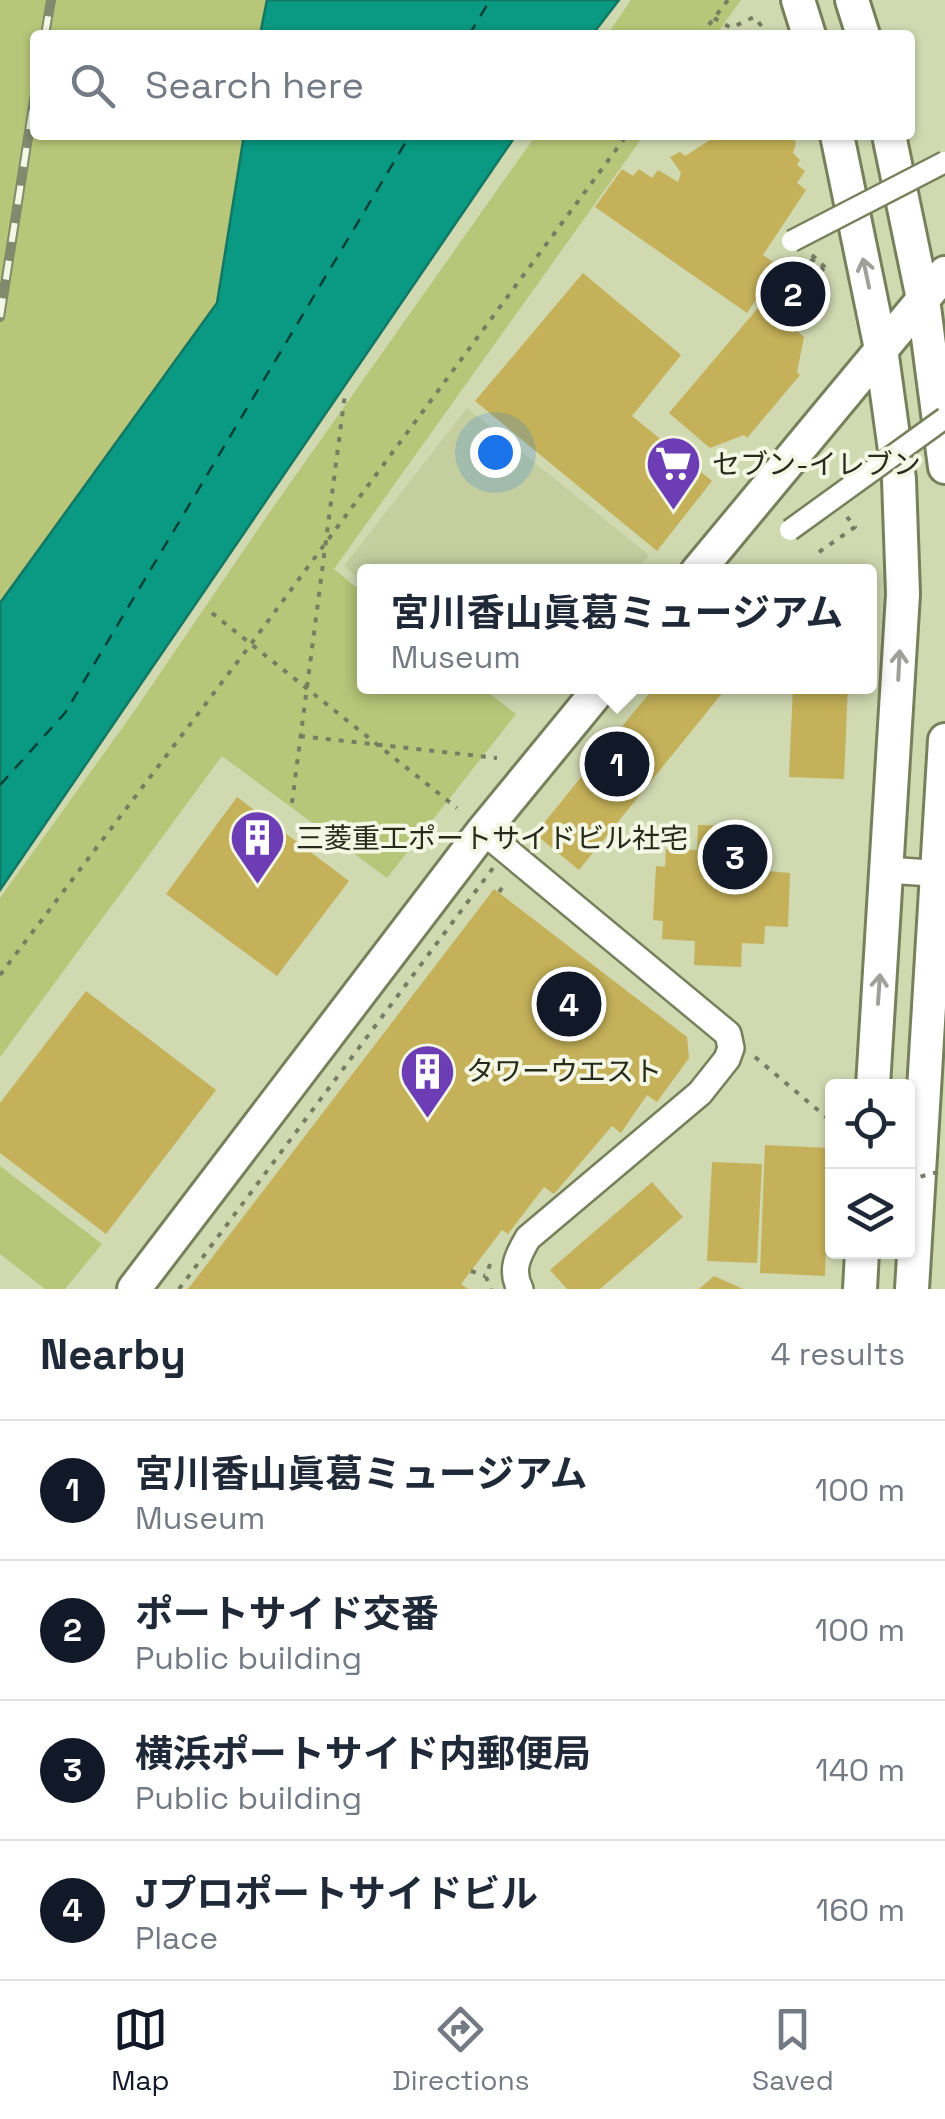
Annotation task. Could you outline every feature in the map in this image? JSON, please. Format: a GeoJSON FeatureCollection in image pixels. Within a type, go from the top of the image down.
{"type":"FeatureCollection","features":[{"type":"Feature","properties":{"kind":"street"},"geometry":{"type":"LineString","coordinates":[[798,0],[807,30]]}},
{"type":"Feature","properties":{"kind":"street"},"geometry":{"type":"LineString","coordinates":[[852,0],[861,30]]}},
{"type":"Feature","properties":{"kind":"street"},"geometry":{"type":"LineString","coordinates":[[838,140],[881,348],[898,479],[904,594],[873,1079]]}},
{"type":"Feature","properties":{"kind":"street"},"geometry":{"type":"LineString","coordinates":[[890,140],[923,298],[945,467]]}},
{"type":"Feature","properties":{"kind":"street"},"geometry":{"type":"LineString","coordinates":[[801,248],[945,162]]}},
{"type":"Feature","properties":{"kind":"street"},"geometry":{"type":"LineString","coordinates":[[704,564],[945,273]]}},
{"type":"Feature","properties":{"kind":"street"},"geometry":{"type":"LineString","coordinates":[[790,530],[945,418]]}},
{"type":"Feature","properties":{"kind":"street"},"geometry":{"type":"LineString","coordinates":[[134,1289],[482,831],[595,694]]}},
{"type":"Feature","properties":{"kind":"street"},"geometry":{"type":"LineString","coordinates":[[912,1289],[925,1056],[941,874],[945,740]]}},
{"type":"Feature","properties":{"kind":"street"},"geometry":{"type":"LineString","coordinates":[[482,831],[728,1034],[732,1048],[700,1093],[528,1238],[516,1259],[520,1289]]}},
{"type":"Feature","properties":{"kind":"street"},"geometry":{"type":"LineString","coordinates":[[887,870],[941,874]]}},
{"type":"Feature","properties":{"kind":"street"},"geometry":{"type":"LineString","coordinates":[[925,1056],[931,1088],[945,1120]]}},
{"type":"Feature","properties":{"kind":"street"},"geometry":{"type":"LineString","coordinates":[[860,1289],[862,1259]]}},
{"type":"Feature","properties":{"kind":"path"},"geometry":{"type":"LineString","coordinates":[[705,30],[728,0]]}},
{"type":"Feature","properties":{"kind":"path"},"geometry":{"type":"LineString","coordinates":[[714,18],[731,28],[754,17],[765,30]]}},
{"type":"Feature","properties":{"kind":"path"},"geometry":{"type":"LineString","coordinates":[[0,975],[251,644],[623,140]]}},
{"type":"Feature","properties":{"kind":"path"},"geometry":{"type":"LineString","coordinates":[[800,262],[818,279],[825,272],[801,248]]}},
{"type":"Feature","properties":{"kind":"path"},"geometry":{"type":"LineString","coordinates":[[801,248],[830,272]]}},
{"type":"Feature","properties":{"kind":"path"},"geometry":{"type":"LineString","coordinates":[[292,803],[345,394]]}},
{"type":"Feature","properties":{"kind":"path"},"geometry":{"type":"LineString","coordinates":[[820,552],[854,527],[846,515]]}},
{"type":"Feature","properties":{"kind":"path"},"geometry":{"type":"LineString","coordinates":[[212,613],[457,808]]}},
{"type":"Feature","properties":{"kind":"path"},"geometry":{"type":"LineString","coordinates":[[300,736],[498,758]]}},
{"type":"Feature","properties":{"kind":"path"},"geometry":{"type":"LineString","coordinates":[[179,1289],[495,866],[506,883],[499,892]]}},
{"type":"Feature","properties":{"kind":"path"},"geometry":{"type":"LineString","coordinates":[[728,1034],[825,1116]]}},
{"type":"Feature","properties":{"kind":"path"},"geometry":{"type":"LineString","coordinates":[[293,1136],[300,1142]]}},
{"type":"Feature","properties":{"kind":"path"},"geometry":{"type":"LineString","coordinates":[[915,1178],[945,1170]]}},
{"type":"Feature","properties":{"kind":"path"},"geometry":{"type":"LineString","coordinates":[[223,1230],[230,1234]]}},
{"type":"Feature","properties":{"kind":"path"},"geometry":{"type":"LineString","coordinates":[[491,1289],[486,1277],[496,1253]]}},
{"type":"Feature","properties":{"kind":"path"},"geometry":{"type":"LineString","coordinates":[[470,1271],[486,1277]]}},
{"type":"Feature","properties":{"kind":"shaded area"},"geometry":{"type":"Polygon","coordinates":[[[0,0],[267,0],[261,30],[30,30],[30,140],[243,140],[217,303],[0,603],[0,0]]]}},
{"type":"Feature","properties":{"kind":"shaded area"},"geometry":{"type":"Polygon","coordinates":[[[631,0],[741,0],[720,30],[610,30],[631,0]]]}},
{"type":"Feature","properties":{"kind":"shaded area"},"geometry":{"type":"Polygon","coordinates":[[[532,140],[640,140],[334,569],[357,588],[357,694],[490,694],[516,714],[387,878],[222,756],[0,1057],[0,898],[133,713],[532,140]]]}},
{"type":"Feature","properties":{"kind":"shaded area"},"geometry":{"type":"Polygon","coordinates":[[[467,408],[649,555],[641,564],[357,564],[357,577],[344,566],[467,408]]]}},
{"type":"Feature","properties":{"kind":"shaded area"},"geometry":{"type":"Polygon","coordinates":[[[0,1166],[102,1244],[65,1289],[45,1289],[0,1254],[0,1166]]]}},
{"type":"Feature","properties":{"kind":"water"},"geometry":{"type":"Polygon","coordinates":[[[267,0],[619,0],[596,30],[261,30],[267,0]]]}},
{"type":"Feature","properties":{"kind":"water"},"geometry":{"type":"Polygon","coordinates":[[[243,140],[513,140],[0,890],[0,603],[217,303],[243,140]]]}},
{"type":"Feature","properties":{"kind":"building"},"geometry":{"type":"Polygon","coordinates":[[[710,140],[794,140],[793,153],[800,160],[797,165],[805,171],[797,183],[806,190],[763,255],[779,266],[747,313],[595,207],[622,169],[633,176],[639,169],[652,178],[658,170],[678,182],[681,173],[670,157],[680,152],[685,156],[710,140]]]}},
{"type":"Feature","properties":{"kind":"building"},"geometry":{"type":"Polygon","coordinates":[[[583,273],[681,355],[632,416],[712,481],[657,551],[475,401],[583,273]]]}},
{"type":"Feature","properties":{"kind":"building"},"geometry":{"type":"Polygon","coordinates":[[[787,280],[808,298],[798,309],[777,291],[787,280]]]}},
{"type":"Feature","properties":{"kind":"building"},"geometry":{"type":"Polygon","coordinates":[[[763,302],[804,337],[797,372],[800,375],[747,438],[744,435],[710,448],[669,413],[763,302]]]}},
{"type":"Feature","properties":{"kind":"building"},"geometry":{"type":"Polygon","coordinates":[[[649,694],[722,694],[579,870],[535,834],[649,694]]]}},
{"type":"Feature","properties":{"kind":"building"},"geometry":{"type":"Polygon","coordinates":[[[793,694],[848,694],[844,779],[789,777],[793,694]]]}},
{"type":"Feature","properties":{"kind":"building","name":"三菱重工ポートサイドビル社宅"},"geometry":{"type":"Polygon","coordinates":[[[237,797],[349,881],[277,976],[166,894],[237,797]]]}},
{"type":"Feature","properties":{"kind":"building"},"geometry":{"type":"Polygon","coordinates":[[[698,825],[745,826],[743,852],[768,853],[767,871],[790,873],[788,927],[765,926],[764,944],[742,943],[741,967],[694,965],[695,941],[662,939],[663,921],[653,920],[656,866],[665,867],[666,849],[697,850],[698,825]]]}},
{"type":"Feature","properties":{"kind":"building"},"geometry":{"type":"Polygon","coordinates":[[[494,889],[687,1037],[689,1058],[657,1102],[647,1095],[621,1133],[612,1126],[554,1194],[544,1187],[508,1234],[502,1230],[461,1284],[468,1289],[188,1289],[494,889]]]}},
{"type":"Feature","properties":{"kind":"building"},"geometry":{"type":"Polygon","coordinates":[[[86,991],[216,1090],[106,1234],[0,1153],[0,1103],[86,991]]]}},
{"type":"Feature","properties":{"kind":"building"},"geometry":{"type":"Polygon","coordinates":[[[765,1145],[825,1148],[825,1276],[760,1273],[765,1145]]]}},
{"type":"Feature","properties":{"kind":"building"},"geometry":{"type":"Polygon","coordinates":[[[712,1162],[762,1164],[757,1263],[707,1261],[712,1162]]]}},
{"type":"Feature","properties":{"kind":"building"},"geometry":{"type":"Polygon","coordinates":[[[652,1182],[683,1217],[600,1289],[567,1289],[550,1270],[652,1182]]]}},
{"type":"Feature","properties":{"kind":"building"},"geometry":{"type":"Polygon","coordinates":[[[714,1276],[743,1289],[699,1289],[714,1276]]]}},
{"type":"Feature","properties":{"kind":"ferry route"},"geometry":{"type":"LineString","coordinates":[[472,30],[490,0]]}},
{"type":"Feature","properties":{"kind":"ferry route"},"geometry":{"type":"LineString","coordinates":[[0,785],[65,713],[407,140]]}},
{"type":"Feature","properties":{"kind":"railway"},"geometry":{"type":"LineString","coordinates":[[46,30],[51,0]]}},
{"type":"Feature","properties":{"kind":"railway"},"geometry":{"type":"LineString","coordinates":[[0,317],[30,125]]}},
{"type":"Feature","properties":{"kind":"place","name":"ポートサイド交番"},"geometry":{"type":"Point","coordinates":[793,294]}},
{"type":"Feature","properties":{"kind":"place","name":"セブン-イレブン"},"geometry":{"type":"Point","coordinates":[673,513]}},
{"type":"Feature","properties":{"kind":"place","name":"宮川香山眞葛ミュージアム"},"geometry":{"type":"Point","coordinates":[617,764]}},
{"type":"Feature","properties":{"kind":"place","name":"横浜ポートサイド内郵便局"},"geometry":{"type":"Point","coordinates":[735,857]}},
{"type":"Feature","properties":{"kind":"place","name":"三菱重工ポートサイドビル社宅"},"geometry":{"type":"Point","coordinates":[257,887]}},
{"type":"Feature","properties":{"kind":"place","name":"Jプロポートサイドビル"},"geometry":{"type":"Point","coordinates":[569,1004]}},
{"type":"Feature","properties":{"kind":"place","name":"タワーウエスト"},"geometry":{"type":"Point","coordinates":[427,1120]}}]}
